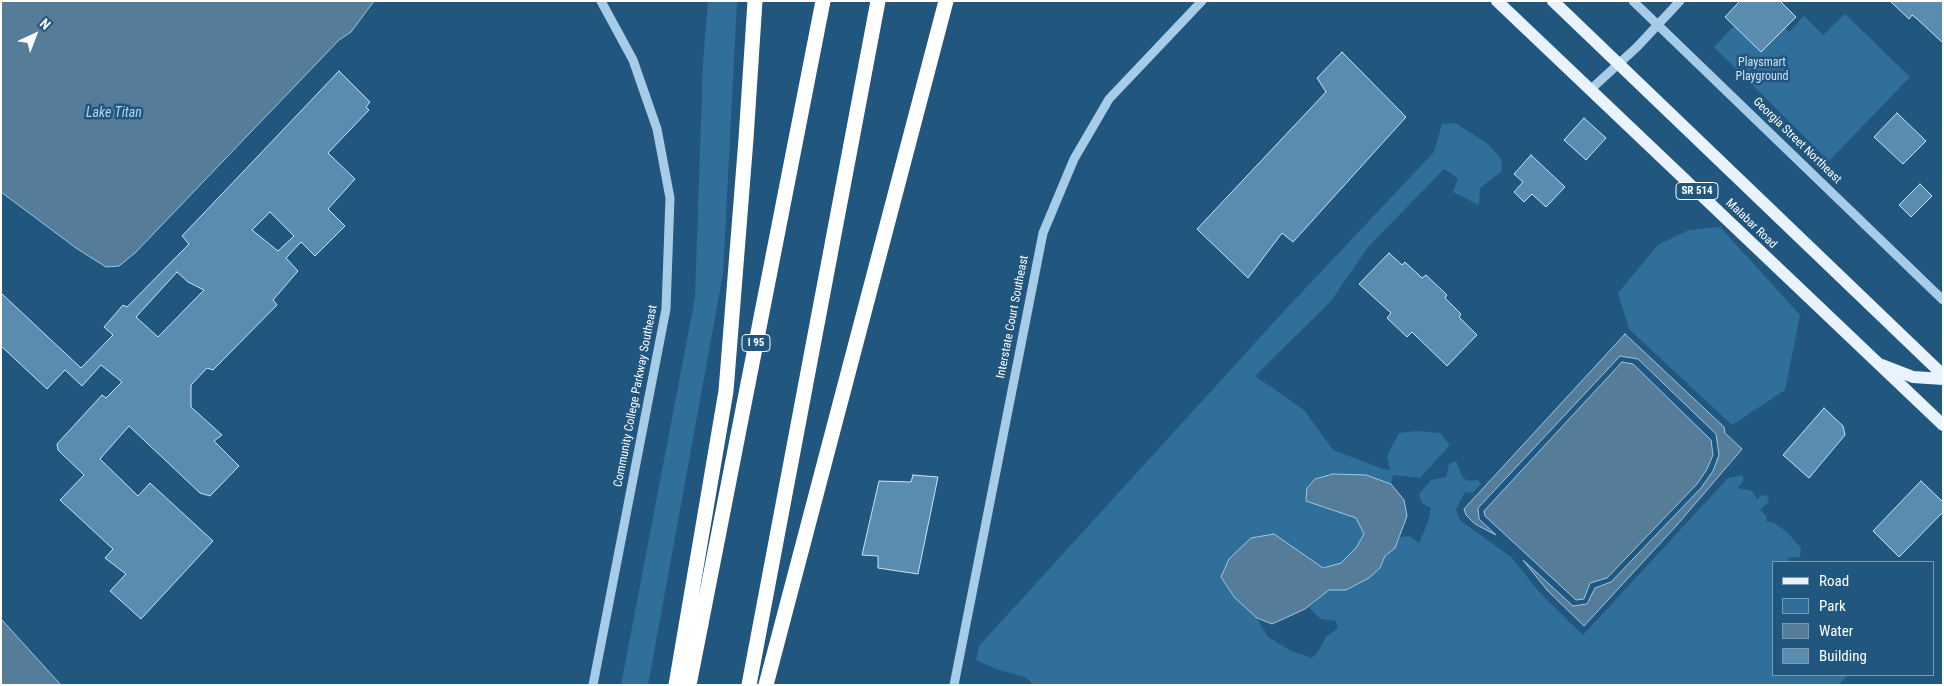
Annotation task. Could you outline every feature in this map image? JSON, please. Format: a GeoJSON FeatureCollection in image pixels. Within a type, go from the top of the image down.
{"type":"FeatureCollection","features":[{"type":"Feature","properties":{"kind":"highway"},"geometry":{"type":"LineString","coordinates":[[676,685],[726,391],[755,1]]}},
{"type":"Feature","properties":{"kind":"highway","name":"I 95"},"geometry":{"type":"LineString","coordinates":[[689,685],[823,1]]}},
{"type":"Feature","properties":{"kind":"highway"},"geometry":{"type":"LineString","coordinates":[[749,685],[878,1]]}},
{"type":"Feature","properties":{"kind":"highway"},"geometry":{"type":"LineString","coordinates":[[766,685],[946,1]]}},
{"type":"Feature","properties":{"kind":"main road","name":"Malabar Road"},"geometry":{"type":"LineString","coordinates":[[1497,1],[1943,425]]}},
{"type":"Feature","properties":{"kind":"main road","name":"Malabar Road"},"geometry":{"type":"LineString","coordinates":[[1553,1],[1943,377]]}},
{"type":"Feature","properties":{"kind":"main road"},"geometry":{"type":"LineString","coordinates":[[1877,363],[1928,379],[1943,377]]}},
{"type":"Feature","properties":{"kind":"street","name":"Community College Parkway Southeast"},"geometry":{"type":"LineString","coordinates":[[593,685],[666,310],[670,198],[657,129],[633,60],[601,1]]}},
{"type":"Feature","properties":{"kind":"street","name":"Interstate Court Southeast"},"geometry":{"type":"LineString","coordinates":[[954,685],[1043,233],[1074,158],[1109,99],[1202,1]]}},
{"type":"Feature","properties":{"kind":"street","name":"Georgia Street Northeast"},"geometry":{"type":"LineString","coordinates":[[1633,1],[1943,300]]}},
{"type":"Feature","properties":{"kind":"street"},"geometry":{"type":"LineString","coordinates":[[1590,90],[1619,64],[1680,1]]}},
{"type":"Feature","properties":{"kind":"green space"},"geometry":{"type":"Polygon","coordinates":[[[708,1],[737,1],[723,274],[648,685],[621,685],[695,298],[703,63],[708,1]]]}},
{"type":"Feature","properties":{"kind":"green space","name":"Playsmart Playground"},"geometry":{"type":"Polygon","coordinates":[[[1845,14],[1910,77],[1829,161],[1714,47],[1734,26],[1761,52],[1785,28],[1789,32],[1804,16],[1823,35],[1845,14]]]}},
{"type":"Feature","properties":{"kind":"green space"},"geometry":{"type":"Polygon","coordinates":[[[1455,123],[1487,143],[1502,160],[1501,172],[1480,188],[1479,205],[1453,192],[1458,178],[1444,169],[1368,247],[1331,301],[1255,376],[1304,410],[1333,450],[1383,469],[1390,470],[1387,456],[1399,433],[1416,431],[1440,433],[1450,445],[1420,478],[1393,475],[1391,484],[1366,475],[1334,510],[1356,518],[1364,534],[1356,548],[1341,563],[1323,568],[1274,535],[1221,577],[1235,598],[1257,618],[1267,636],[1291,651],[1312,658],[1326,637],[1338,628],[1336,621],[1321,619],[1309,608],[1329,589],[1346,590],[1369,578],[1380,568],[1385,556],[1395,548],[1400,537],[1409,536],[1419,543],[1428,522],[1431,508],[1422,503],[1419,494],[1431,480],[1446,477],[1449,464],[1456,461],[1463,478],[1468,481],[1478,480],[1481,484],[1472,493],[1465,492],[1456,509],[1460,520],[1511,557],[1542,595],[1583,635],[1728,478],[1743,475],[1743,482],[1737,488],[1752,491],[1757,499],[1762,495],[1767,496],[1769,502],[1760,510],[1767,517],[1766,521],[1774,523],[1787,532],[1801,548],[1800,557],[1787,558],[1790,561],[1772,561],[1772,676],[1847,676],[1838,685],[1031,685],[1031,682],[1025,677],[996,669],[976,660],[979,646],[1285,310],[1434,152],[1442,124],[1455,123]]]}},
{"type":"Feature","properties":{"kind":"green space"},"geometry":{"type":"Polygon","coordinates":[[[1720,227],[1800,315],[1785,390],[1732,425],[1629,329],[1618,293],[1658,245],[1689,230],[1720,227]]]}},
{"type":"Feature","properties":{"kind":"water","name":"Lake Titan"},"geometry":{"type":"Polygon","coordinates":[[[1,1],[374,1],[351,32],[339,40],[135,253],[119,266],[106,267],[76,248],[1,192],[1,1]]]}},
{"type":"Feature","properties":{"kind":"water"},"geometry":{"type":"Polygon","coordinates":[[[1625,334],[1724,427],[1725,433],[1742,449],[1677,525],[1584,626],[1547,590],[1523,560],[1573,606],[1587,604],[1595,588],[1611,582],[1701,488],[1713,471],[1719,455],[1716,434],[1638,359],[1620,356],[1478,508],[1479,519],[1496,535],[1475,524],[1466,515],[1464,509],[1625,334]]]}},
{"type":"Feature","properties":{"kind":"water"},"geometry":{"type":"Polygon","coordinates":[[[1622,362],[1633,364],[1711,440],[1713,455],[1707,469],[1697,484],[1607,578],[1590,583],[1584,599],[1576,600],[1485,516],[1484,511],[1622,362]]]}},
{"type":"Feature","properties":{"kind":"water"},"geometry":{"type":"Polygon","coordinates":[[[1333,474],[1366,475],[1391,484],[1404,500],[1407,516],[1395,548],[1385,556],[1380,568],[1369,578],[1346,590],[1329,590],[1305,609],[1272,624],[1257,618],[1235,598],[1221,577],[1229,559],[1251,538],[1274,534],[1323,568],[1341,563],[1356,548],[1364,534],[1356,518],[1306,501],[1307,488],[1315,479],[1333,474]]]}},
{"type":"Feature","properties":{"kind":"water"},"geometry":{"type":"Polygon","coordinates":[[[1,619],[61,685],[1,685],[1,619]]]}},
{"type":"Feature","properties":{"kind":"building"},"geometry":{"type":"Polygon","coordinates":[[[1740,1],[1780,1],[1796,17],[1761,52],[1725,17],[1740,1]]]}},
{"type":"Feature","properties":{"kind":"building"},"geometry":{"type":"Polygon","coordinates":[[[1890,1],[1943,1],[1943,43],[1916,18],[1912,15],[1909,19],[1890,1]]]}},
{"type":"Feature","properties":{"kind":"building"},"geometry":{"type":"Polygon","coordinates":[[[1342,52],[1406,117],[1293,242],[1282,233],[1248,278],[1197,229],[1326,92],[1317,78],[1342,52]]]}},
{"type":"Feature","properties":{"kind":"building"},"geometry":{"type":"Polygon","coordinates":[[[339,71],[370,102],[366,107],[369,110],[328,153],[355,179],[328,209],[345,226],[315,256],[301,242],[286,258],[298,271],[273,300],[277,305],[213,370],[207,368],[191,385],[191,407],[222,435],[214,441],[239,466],[210,496],[200,493],[129,426],[100,459],[138,496],[150,483],[213,541],[141,619],[110,591],[126,574],[105,558],[113,549],[60,500],[84,475],[58,450],[57,444],[102,395],[106,398],[122,382],[101,365],[82,386],[65,370],[47,389],[1,346],[1,293],[81,368],[113,335],[104,327],[123,305],[127,307],[189,244],[182,236],[339,71]],[[270,212],[252,230],[278,251],[294,236],[270,212]],[[177,272],[136,317],[158,337],[204,290],[188,282],[177,272]]]}},
{"type":"Feature","properties":{"kind":"building"},"geometry":{"type":"Polygon","coordinates":[[[1897,113],[1926,141],[1903,164],[1874,137],[1897,113]]]}},
{"type":"Feature","properties":{"kind":"building"},"geometry":{"type":"Polygon","coordinates":[[[1584,118],[1606,138],[1586,160],[1564,140],[1584,118]]]}},
{"type":"Feature","properties":{"kind":"building"},"geometry":{"type":"Polygon","coordinates":[[[1531,155],[1565,187],[1546,207],[1532,194],[1524,202],[1514,192],[1523,182],[1514,174],[1531,155]]]}},
{"type":"Feature","properties":{"kind":"building"},"geometry":{"type":"Polygon","coordinates":[[[1920,184],[1932,196],[1911,217],[1899,205],[1920,184]]]}},
{"type":"Feature","properties":{"kind":"building"},"geometry":{"type":"Polygon","coordinates":[[[1389,253],[1402,265],[1405,262],[1422,278],[1426,275],[1447,295],[1445,298],[1461,314],[1459,317],[1477,335],[1447,366],[1412,332],[1407,337],[1387,318],[1391,313],[1359,284],[1389,253]]]}},
{"type":"Feature","properties":{"kind":"building"},"geometry":{"type":"Polygon","coordinates":[[[1824,408],[1843,426],[1845,435],[1809,478],[1783,455],[1824,408]]]}},
{"type":"Feature","properties":{"kind":"building"},"geometry":{"type":"Polygon","coordinates":[[[913,475],[938,477],[918,574],[878,568],[878,556],[862,555],[879,481],[911,482],[913,475]]]}},
{"type":"Feature","properties":{"kind":"building"},"geometry":{"type":"Polygon","coordinates":[[[1921,481],[1943,502],[1943,512],[1899,557],[1873,531],[1921,481]]]}}]}
